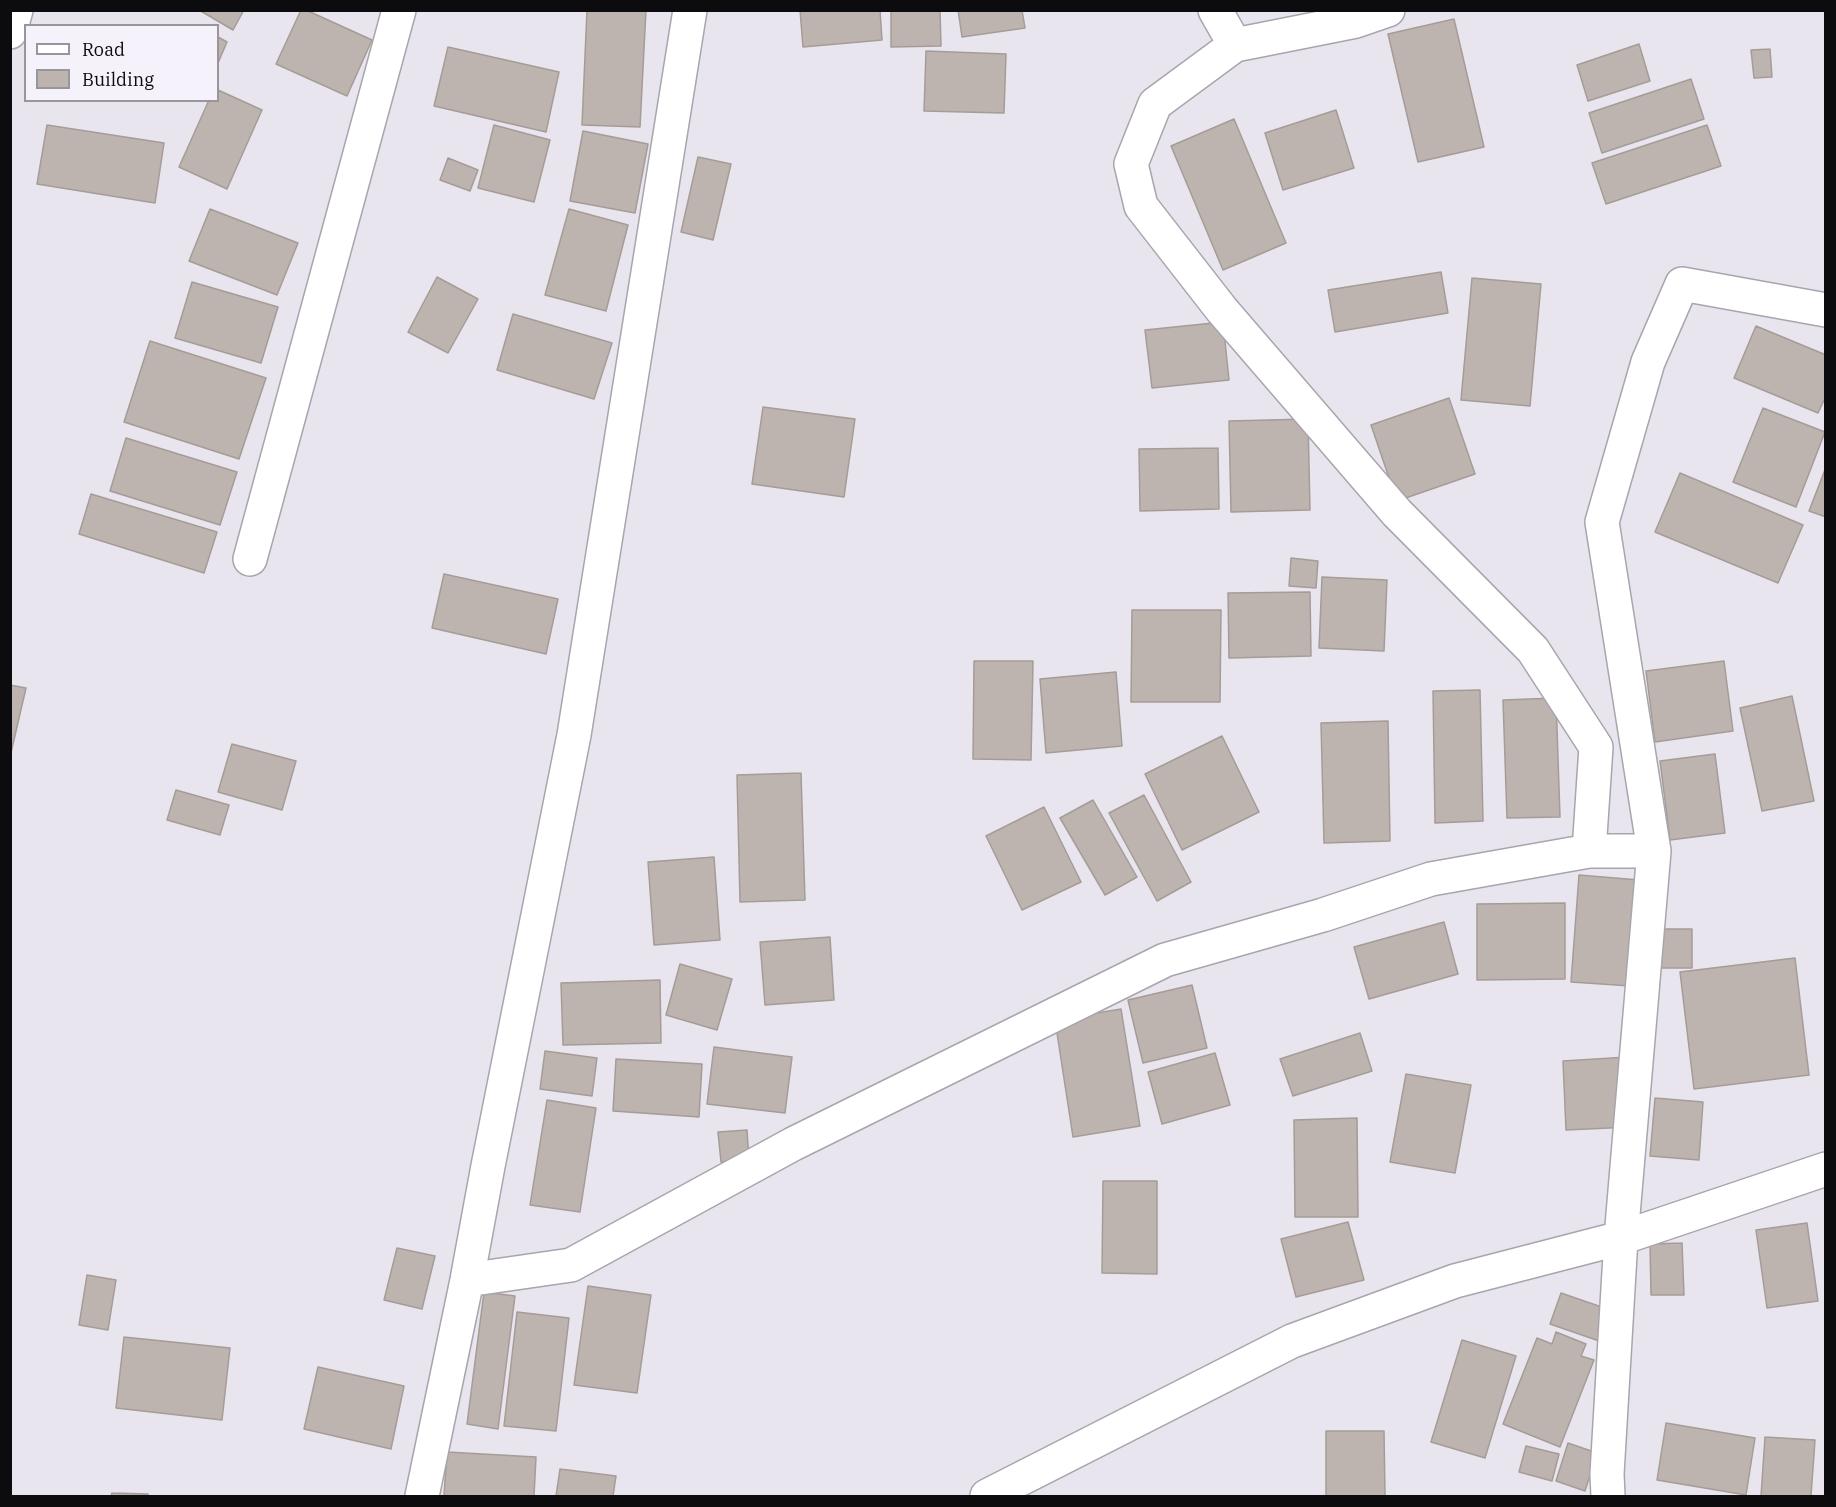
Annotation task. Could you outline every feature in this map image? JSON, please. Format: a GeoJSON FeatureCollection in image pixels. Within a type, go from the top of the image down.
{"type":"FeatureCollection","features":[{"type":"Feature","properties":{"kind":"street"},"geometry":{"type":"LineString","coordinates":[[10,32],[16,10]]}},
{"type":"Feature","properties":{"kind":"street"},"geometry":{"type":"LineString","coordinates":[[250,559],[399,10]]}},
{"type":"Feature","properties":{"kind":"street"},"geometry":{"type":"LineString","coordinates":[[422,1497],[574,735],[690,10]]}},
{"type":"Feature","properties":{"kind":"street"},"geometry":{"type":"LineString","coordinates":[[1215,10],[1235,45]]}},
{"type":"Feature","properties":{"kind":"street"},"geometry":{"type":"LineString","coordinates":[[1388,10],[1356,21],[1235,45],[1155,104],[1131,164],[1141,206],[1222,310],[1397,513],[1533,650],[1596,747],[1589,851]]}},
{"type":"Feature","properties":{"kind":"street"},"geometry":{"type":"LineString","coordinates":[[1608,1497],[1607,1474],[1621,1238],[1654,851],[1602,522],[1648,362],[1682,284],[1826,310]]}},
{"type":"Feature","properties":{"kind":"street"},"geometry":{"type":"LineString","coordinates":[[467,1280],[571,1265],[793,1144],[1166,960],[1323,915],[1431,879],[1589,851],[1654,851]]}},
{"type":"Feature","properties":{"kind":"street"},"geometry":{"type":"LineString","coordinates":[[987,1497],[1292,1341],[1455,1281],[1621,1238],[1826,1169]]}},
{"type":"Feature","properties":{"kind":"building"},"geometry":{"type":"Polygon","coordinates":[[[199,10],[244,10],[233,30],[199,10]]]}},
{"type":"Feature","properties":{"kind":"building"},"geometry":{"type":"Polygon","coordinates":[[[301,10],[306,10],[372,40],[347,96],[276,64],[301,10]]]}},
{"type":"Feature","properties":{"kind":"building"},"geometry":{"type":"Polygon","coordinates":[[[587,10],[646,10],[640,127],[582,125],[587,10]]]}},
{"type":"Feature","properties":{"kind":"building"},"geometry":{"type":"Polygon","coordinates":[[[800,10],[880,10],[882,40],[803,47],[800,10]]]}},
{"type":"Feature","properties":{"kind":"building"},"geometry":{"type":"Polygon","coordinates":[[[891,10],[940,10],[941,46],[891,47],[891,10]]]}},
{"type":"Feature","properties":{"kind":"building"},"geometry":{"type":"Polygon","coordinates":[[[958,10],[1022,10],[1025,28],[962,37],[958,10]]]}},
{"type":"Feature","properties":{"kind":"building"},"geometry":{"type":"Polygon","coordinates":[[[1454,19],[1484,147],[1418,162],[1388,34],[1454,19]]]}},
{"type":"Feature","properties":{"kind":"building"},"geometry":{"type":"Polygon","coordinates":[[[219,38],[227,42],[219,61],[219,38]]]}},
{"type":"Feature","properties":{"kind":"building"},"geometry":{"type":"Polygon","coordinates":[[[1639,44],[1650,81],[1588,101],[1577,65],[1639,44]]]}},
{"type":"Feature","properties":{"kind":"building"},"geometry":{"type":"Polygon","coordinates":[[[448,47],[559,72],[546,132],[434,106],[448,47]]]}},
{"type":"Feature","properties":{"kind":"building"},"geometry":{"type":"Polygon","coordinates":[[[1770,49],[1772,77],[1754,78],[1751,50],[1770,49]]]}},
{"type":"Feature","properties":{"kind":"building"},"geometry":{"type":"Polygon","coordinates":[[[926,51],[1006,54],[1004,113],[924,111],[926,51]]]}},
{"type":"Feature","properties":{"kind":"building"},"geometry":{"type":"Polygon","coordinates":[[[1691,79],[1704,119],[1602,153],[1589,113],[1691,79]]]}},
{"type":"Feature","properties":{"kind":"building"},"geometry":{"type":"Polygon","coordinates":[[[219,90],[262,110],[227,189],[179,167],[208,102],[219,102],[219,90]]]}},
{"type":"Feature","properties":{"kind":"building"},"geometry":{"type":"Polygon","coordinates":[[[1336,110],[1354,168],[1283,190],[1265,133],[1336,110]]]}},
{"type":"Feature","properties":{"kind":"building"},"geometry":{"type":"Polygon","coordinates":[[[1234,119],[1286,243],[1223,270],[1171,146],[1234,119]]]}},
{"type":"Feature","properties":{"kind":"building"},"geometry":{"type":"Polygon","coordinates":[[[47,125],[164,143],[155,203],[37,184],[47,125]]]}},
{"type":"Feature","properties":{"kind":"building"},"geometry":{"type":"Polygon","coordinates":[[[494,125],[550,140],[534,202],[478,188],[494,125]]]}},
{"type":"Feature","properties":{"kind":"building"},"geometry":{"type":"Polygon","coordinates":[[[1707,125],[1721,166],[1606,204],[1592,163],[1707,125]]]}},
{"type":"Feature","properties":{"kind":"building"},"geometry":{"type":"Polygon","coordinates":[[[583,131],[648,144],[635,213],[570,201],[583,131]]]}},
{"type":"Feature","properties":{"kind":"building"},"geometry":{"type":"Polygon","coordinates":[[[698,157],[731,164],[713,240],[681,232],[698,157]]]}},
{"type":"Feature","properties":{"kind":"building"},"geometry":{"type":"Polygon","coordinates":[[[448,158],[478,170],[470,191],[440,180],[448,158]]]}},
{"type":"Feature","properties":{"kind":"building"},"geometry":{"type":"Polygon","coordinates":[[[210,209],[298,243],[277,295],[189,261],[210,209]]]}},
{"type":"Feature","properties":{"kind":"building"},"geometry":{"type":"Polygon","coordinates":[[[569,209],[628,225],[606,311],[545,295],[569,209]]]}},
{"type":"Feature","properties":{"kind":"building"},"geometry":{"type":"Polygon","coordinates":[[[1441,272],[1448,313],[1335,332],[1328,290],[1441,272]]]}},
{"type":"Feature","properties":{"kind":"building"},"geometry":{"type":"Polygon","coordinates":[[[437,277],[478,299],[448,353],[408,332],[437,277]]]}},
{"type":"Feature","properties":{"kind":"building"},"geometry":{"type":"Polygon","coordinates":[[[1472,278],[1541,284],[1530,406],[1461,400],[1472,278]]]}},
{"type":"Feature","properties":{"kind":"building"},"geometry":{"type":"Polygon","coordinates":[[[192,282],[278,307],[261,363],[175,338],[192,282]]]}},
{"type":"Feature","properties":{"kind":"building"},"geometry":{"type":"Polygon","coordinates":[[[513,314],[612,343],[594,399],[497,370],[513,314]]]}},
{"type":"Feature","properties":{"kind":"building"},"geometry":{"type":"Polygon","coordinates":[[[1223,322],[1229,380],[1152,388],[1145,330],[1223,322]]]}},
{"type":"Feature","properties":{"kind":"building"},"geometry":{"type":"Polygon","coordinates":[[[1756,326],[1826,355],[1826,396],[1818,413],[1734,378],[1756,326]]]}},
{"type":"Feature","properties":{"kind":"building"},"geometry":{"type":"Polygon","coordinates":[[[150,341],[266,378],[239,459],[124,422],[150,341]]]}},
{"type":"Feature","properties":{"kind":"building"},"geometry":{"type":"Polygon","coordinates":[[[1449,398],[1475,474],[1397,501],[1371,425],[1449,398]]]}},
{"type":"Feature","properties":{"kind":"building"},"geometry":{"type":"Polygon","coordinates":[[[763,407],[855,419],[844,497],[752,484],[763,407]]]}},
{"type":"Feature","properties":{"kind":"building"},"geometry":{"type":"Polygon","coordinates":[[[1763,408],[1825,432],[1796,507],[1733,482],[1763,408]]]}},
{"type":"Feature","properties":{"kind":"building"},"geometry":{"type":"Polygon","coordinates":[[[1308,419],[1310,510],[1231,512],[1229,421],[1308,419]]]}},
{"type":"Feature","properties":{"kind":"building"},"geometry":{"type":"Polygon","coordinates":[[[126,438],[237,472],[220,525],[110,491],[126,438]]]}},
{"type":"Feature","properties":{"kind":"building"},"geometry":{"type":"Polygon","coordinates":[[[1218,448],[1219,509],[1140,511],[1139,449],[1218,448]]]}},
{"type":"Feature","properties":{"kind":"building"},"geometry":{"type":"Polygon","coordinates":[[[1826,467],[1826,517],[1809,511],[1826,467]]]}},
{"type":"Feature","properties":{"kind":"building"},"geometry":{"type":"Polygon","coordinates":[[[1680,473],[1803,525],[1778,583],[1655,532],[1680,473]]]}},
{"type":"Feature","properties":{"kind":"building"},"geometry":{"type":"Polygon","coordinates":[[[91,494],[217,532],[204,573],[79,534],[91,494]]]}},
{"type":"Feature","properties":{"kind":"building"},"geometry":{"type":"Polygon","coordinates":[[[1291,558],[1318,561],[1316,588],[1289,586],[1291,558]]]}},
{"type":"Feature","properties":{"kind":"building"},"geometry":{"type":"Polygon","coordinates":[[[444,574],[558,599],[546,654],[432,628],[444,574]]]}},
{"type":"Feature","properties":{"kind":"building"},"geometry":{"type":"Polygon","coordinates":[[[1322,577],[1387,580],[1384,651],[1319,648],[1322,577]]]}},
{"type":"Feature","properties":{"kind":"building"},"geometry":{"type":"Polygon","coordinates":[[[1310,592],[1311,656],[1229,658],[1228,593],[1310,592]]]}},
{"type":"Feature","properties":{"kind":"building"},"geometry":{"type":"Polygon","coordinates":[[[1132,610],[1221,610],[1220,702],[1131,702],[1132,610]]]}},
{"type":"Feature","properties":{"kind":"building"},"geometry":{"type":"Polygon","coordinates":[[[974,661],[1033,661],[1031,760],[973,759],[974,661]]]}},
{"type":"Feature","properties":{"kind":"building"},"geometry":{"type":"Polygon","coordinates":[[[1724,661],[1733,731],[1655,742],[1646,671],[1724,661]]]}},
{"type":"Feature","properties":{"kind":"building"},"geometry":{"type":"Polygon","coordinates":[[[1116,672],[1122,746],[1046,753],[1040,679],[1116,672]]]}},
{"type":"Feature","properties":{"kind":"building"},"geometry":{"type":"Polygon","coordinates":[[[10,685],[26,688],[10,757],[10,685]]]}},
{"type":"Feature","properties":{"kind":"building"},"geometry":{"type":"Polygon","coordinates":[[[1480,690],[1483,821],[1435,823],[1433,691],[1480,690]]]}},
{"type":"Feature","properties":{"kind":"building"},"geometry":{"type":"Polygon","coordinates":[[[1792,696],[1814,801],[1762,811],[1740,708],[1792,696]]]}},
{"type":"Feature","properties":{"kind":"building"},"geometry":{"type":"Polygon","coordinates":[[[1556,698],[1560,817],[1507,818],[1503,700],[1556,698]]]}},
{"type":"Feature","properties":{"kind":"building"},"geometry":{"type":"Polygon","coordinates":[[[1388,721],[1390,841],[1324,843],[1321,723],[1388,721]]]}},
{"type":"Feature","properties":{"kind":"building"},"geometry":{"type":"Polygon","coordinates":[[[1222,736],[1259,812],[1182,850],[1145,774],[1222,736]]]}},
{"type":"Feature","properties":{"kind":"building"},"geometry":{"type":"Polygon","coordinates":[[[232,744],[296,761],[282,810],[218,792],[232,744]]]}},
{"type":"Feature","properties":{"kind":"building"},"geometry":{"type":"Polygon","coordinates":[[[1715,754],[1725,833],[1670,840],[1660,761],[1715,754]]]}},
{"type":"Feature","properties":{"kind":"building"},"geometry":{"type":"Polygon","coordinates":[[[801,773],[805,900],[740,902],[737,775],[801,773]]]}},
{"type":"Feature","properties":{"kind":"building"},"geometry":{"type":"Polygon","coordinates":[[[176,790],[229,805],[220,835],[167,820],[176,790]]]}},
{"type":"Feature","properties":{"kind":"building"},"geometry":{"type":"Polygon","coordinates":[[[1144,795],[1191,882],[1157,901],[1109,813],[1144,795]]]}},
{"type":"Feature","properties":{"kind":"building"},"geometry":{"type":"Polygon","coordinates":[[[1093,800],[1137,877],[1105,895],[1060,818],[1093,800]]]}},
{"type":"Feature","properties":{"kind":"building"},"geometry":{"type":"Polygon","coordinates":[[[1044,807],[1081,882],[1022,910],[986,836],[1044,807]]]}},
{"type":"Feature","properties":{"kind":"building"},"geometry":{"type":"Polygon","coordinates":[[[714,857],[720,940],[654,945],[648,862],[714,857]]]}},
{"type":"Feature","properties":{"kind":"building"},"geometry":{"type":"Polygon","coordinates":[[[1579,875],[1639,880],[1631,986],[1571,982],[1579,875]]]}},
{"type":"Feature","properties":{"kind":"building"},"geometry":{"type":"Polygon","coordinates":[[[1565,903],[1565,979],[1477,980],[1477,904],[1565,903]]]}},
{"type":"Feature","properties":{"kind":"building"},"geometry":{"type":"Polygon","coordinates":[[[1444,922],[1458,974],[1369,999],[1354,947],[1444,922]]]}},
{"type":"Feature","properties":{"kind":"building"},"geometry":{"type":"Polygon","coordinates":[[[1657,929],[1692,929],[1692,968],[1657,968],[1657,929]]]}},
{"type":"Feature","properties":{"kind":"building"},"geometry":{"type":"Polygon","coordinates":[[[830,937],[834,1000],[765,1005],[760,942],[830,937]]]}},
{"type":"Feature","properties":{"kind":"building"},"geometry":{"type":"Polygon","coordinates":[[[1795,958],[1809,1075],[1694,1089],[1680,972],[1795,958]]]}},
{"type":"Feature","properties":{"kind":"building"},"geometry":{"type":"Polygon","coordinates":[[[680,964],[732,979],[717,1030],[666,1015],[680,964]]]}},
{"type":"Feature","properties":{"kind":"building"},"geometry":{"type":"Polygon","coordinates":[[[660,980],[661,1043],[563,1045],[561,983],[660,980]]]}},
{"type":"Feature","properties":{"kind":"building"},"geometry":{"type":"Polygon","coordinates":[[[1192,985],[1207,1048],[1143,1063],[1128,1000],[1192,985]]]}},
{"type":"Feature","properties":{"kind":"building"},"geometry":{"type":"Polygon","coordinates":[[[1121,1009],[1140,1126],[1073,1137],[1055,1020],[1121,1009]]]}},
{"type":"Feature","properties":{"kind":"building"},"geometry":{"type":"Polygon","coordinates":[[[1360,1033],[1372,1071],[1293,1096],[1280,1059],[1360,1033]]]}},
{"type":"Feature","properties":{"kind":"building"},"geometry":{"type":"Polygon","coordinates":[[[714,1047],[792,1057],[785,1113],[707,1104],[714,1047]]]}},
{"type":"Feature","properties":{"kind":"building"},"geometry":{"type":"Polygon","coordinates":[[[545,1051],[597,1058],[592,1096],[540,1089],[545,1051]]]}},
{"type":"Feature","properties":{"kind":"building"},"geometry":{"type":"Polygon","coordinates":[[[1215,1053],[1230,1105],[1162,1124],[1148,1072],[1215,1053]]]}},
{"type":"Feature","properties":{"kind":"building"},"geometry":{"type":"Polygon","coordinates":[[[1628,1057],[1631,1127],[1566,1130],[1563,1061],[1628,1057]]]}},
{"type":"Feature","properties":{"kind":"building"},"geometry":{"type":"Polygon","coordinates":[[[616,1059],[702,1064],[699,1117],[613,1111],[616,1059]]]}},
{"type":"Feature","properties":{"kind":"building"},"geometry":{"type":"Polygon","coordinates":[[[1406,1074],[1471,1085],[1455,1173],[1390,1162],[1406,1074]]]}},
{"type":"Feature","properties":{"kind":"building"},"geometry":{"type":"Polygon","coordinates":[[[1655,1098],[1703,1102],[1699,1160],[1650,1156],[1655,1098]]]}},
{"type":"Feature","properties":{"kind":"building"},"geometry":{"type":"Polygon","coordinates":[[[547,1100],[596,1108],[580,1212],[530,1205],[547,1100]]]}},
{"type":"Feature","properties":{"kind":"building"},"geometry":{"type":"Polygon","coordinates":[[[1357,1118],[1358,1217],[1295,1217],[1294,1120],[1357,1118]]]}},
{"type":"Feature","properties":{"kind":"building"},"geometry":{"type":"Polygon","coordinates":[[[747,1130],[749,1160],[721,1162],[718,1132],[747,1130]]]}},
{"type":"Feature","properties":{"kind":"building"},"geometry":{"type":"Polygon","coordinates":[[[1103,1181],[1157,1181],[1157,1274],[1102,1273],[1103,1181]]]}},
{"type":"Feature","properties":{"kind":"building"},"geometry":{"type":"Polygon","coordinates":[[[1348,1222],[1364,1280],[1296,1297],[1281,1239],[1348,1222]]]}},
{"type":"Feature","properties":{"kind":"building"},"geometry":{"type":"Polygon","coordinates":[[[1807,1223],[1818,1301],[1767,1308],[1756,1230],[1807,1223]]]}},
{"type":"Feature","properties":{"kind":"building"},"geometry":{"type":"Polygon","coordinates":[[[1682,1243],[1684,1295],[1651,1295],[1650,1244],[1682,1243]]]}},
{"type":"Feature","properties":{"kind":"building"},"geometry":{"type":"Polygon","coordinates":[[[397,1248],[435,1256],[422,1309],[384,1300],[397,1248]]]}},
{"type":"Feature","properties":{"kind":"building"},"geometry":{"type":"Polygon","coordinates":[[[87,1275],[116,1280],[108,1330],[79,1325],[87,1275]]]}},
{"type":"Feature","properties":{"kind":"building"},"geometry":{"type":"Polygon","coordinates":[[[588,1286],[651,1295],[637,1393],[574,1385],[588,1286]]]}},
{"type":"Feature","properties":{"kind":"building"},"geometry":{"type":"Polygon","coordinates":[[[484,1292],[515,1296],[498,1429],[467,1424],[484,1292]]]}},
{"type":"Feature","properties":{"kind":"building"},"geometry":{"type":"Polygon","coordinates":[[[1561,1293],[1616,1312],[1605,1343],[1550,1324],[1561,1293]]]}},
{"type":"Feature","properties":{"kind":"building"},"geometry":{"type":"Polygon","coordinates":[[[517,1312],[569,1318],[556,1431],[504,1426],[517,1312]]]}},
{"type":"Feature","properties":{"kind":"building"},"geometry":{"type":"Polygon","coordinates":[[[1556,1332],[1586,1344],[1581,1356],[1594,1360],[1560,1447],[1503,1424],[1537,1338],[1552,1344],[1556,1332]]]}},
{"type":"Feature","properties":{"kind":"building"},"geometry":{"type":"Polygon","coordinates":[[[124,1337],[230,1348],[222,1420],[116,1408],[124,1337]]]}},
{"type":"Feature","properties":{"kind":"building"},"geometry":{"type":"Polygon","coordinates":[[[1462,1340],[1516,1356],[1485,1458],[1431,1442],[1462,1340]]]}},
{"type":"Feature","properties":{"kind":"building"},"geometry":{"type":"Polygon","coordinates":[[[318,1367],[404,1386],[391,1449],[304,1429],[318,1367]]]}},
{"type":"Feature","properties":{"kind":"building"},"geometry":{"type":"Polygon","coordinates":[[[1666,1423],[1755,1438],[1746,1495],[1657,1480],[1666,1423]]]}},
{"type":"Feature","properties":{"kind":"building"},"geometry":{"type":"Polygon","coordinates":[[[1326,1431],[1384,1431],[1385,1496],[1326,1496],[1326,1431]]]}},
{"type":"Feature","properties":{"kind":"building"},"geometry":{"type":"Polygon","coordinates":[[[1765,1437],[1815,1440],[1811,1496],[1761,1496],[1765,1437]]]}},
{"type":"Feature","properties":{"kind":"building"},"geometry":{"type":"Polygon","coordinates":[[[1568,1443],[1597,1453],[1585,1491],[1556,1481],[1568,1443]]]}},
{"type":"Feature","properties":{"kind":"building"},"geometry":{"type":"Polygon","coordinates":[[[1526,1446],[1559,1454],[1552,1481],[1519,1472],[1526,1446]]]}},
{"type":"Feature","properties":{"kind":"building"},"geometry":{"type":"Polygon","coordinates":[[[447,1452],[536,1457],[534,1496],[444,1496],[447,1452]]]}},
{"type":"Feature","properties":{"kind":"building"},"geometry":{"type":"Polygon","coordinates":[[[560,1469],[616,1476],[613,1496],[556,1496],[560,1469]]]}},
{"type":"Feature","properties":{"kind":"building"},"geometry":{"type":"Polygon","coordinates":[[[112,1493],[148,1494],[148,1496],[111,1496],[112,1493]]]}}]}
